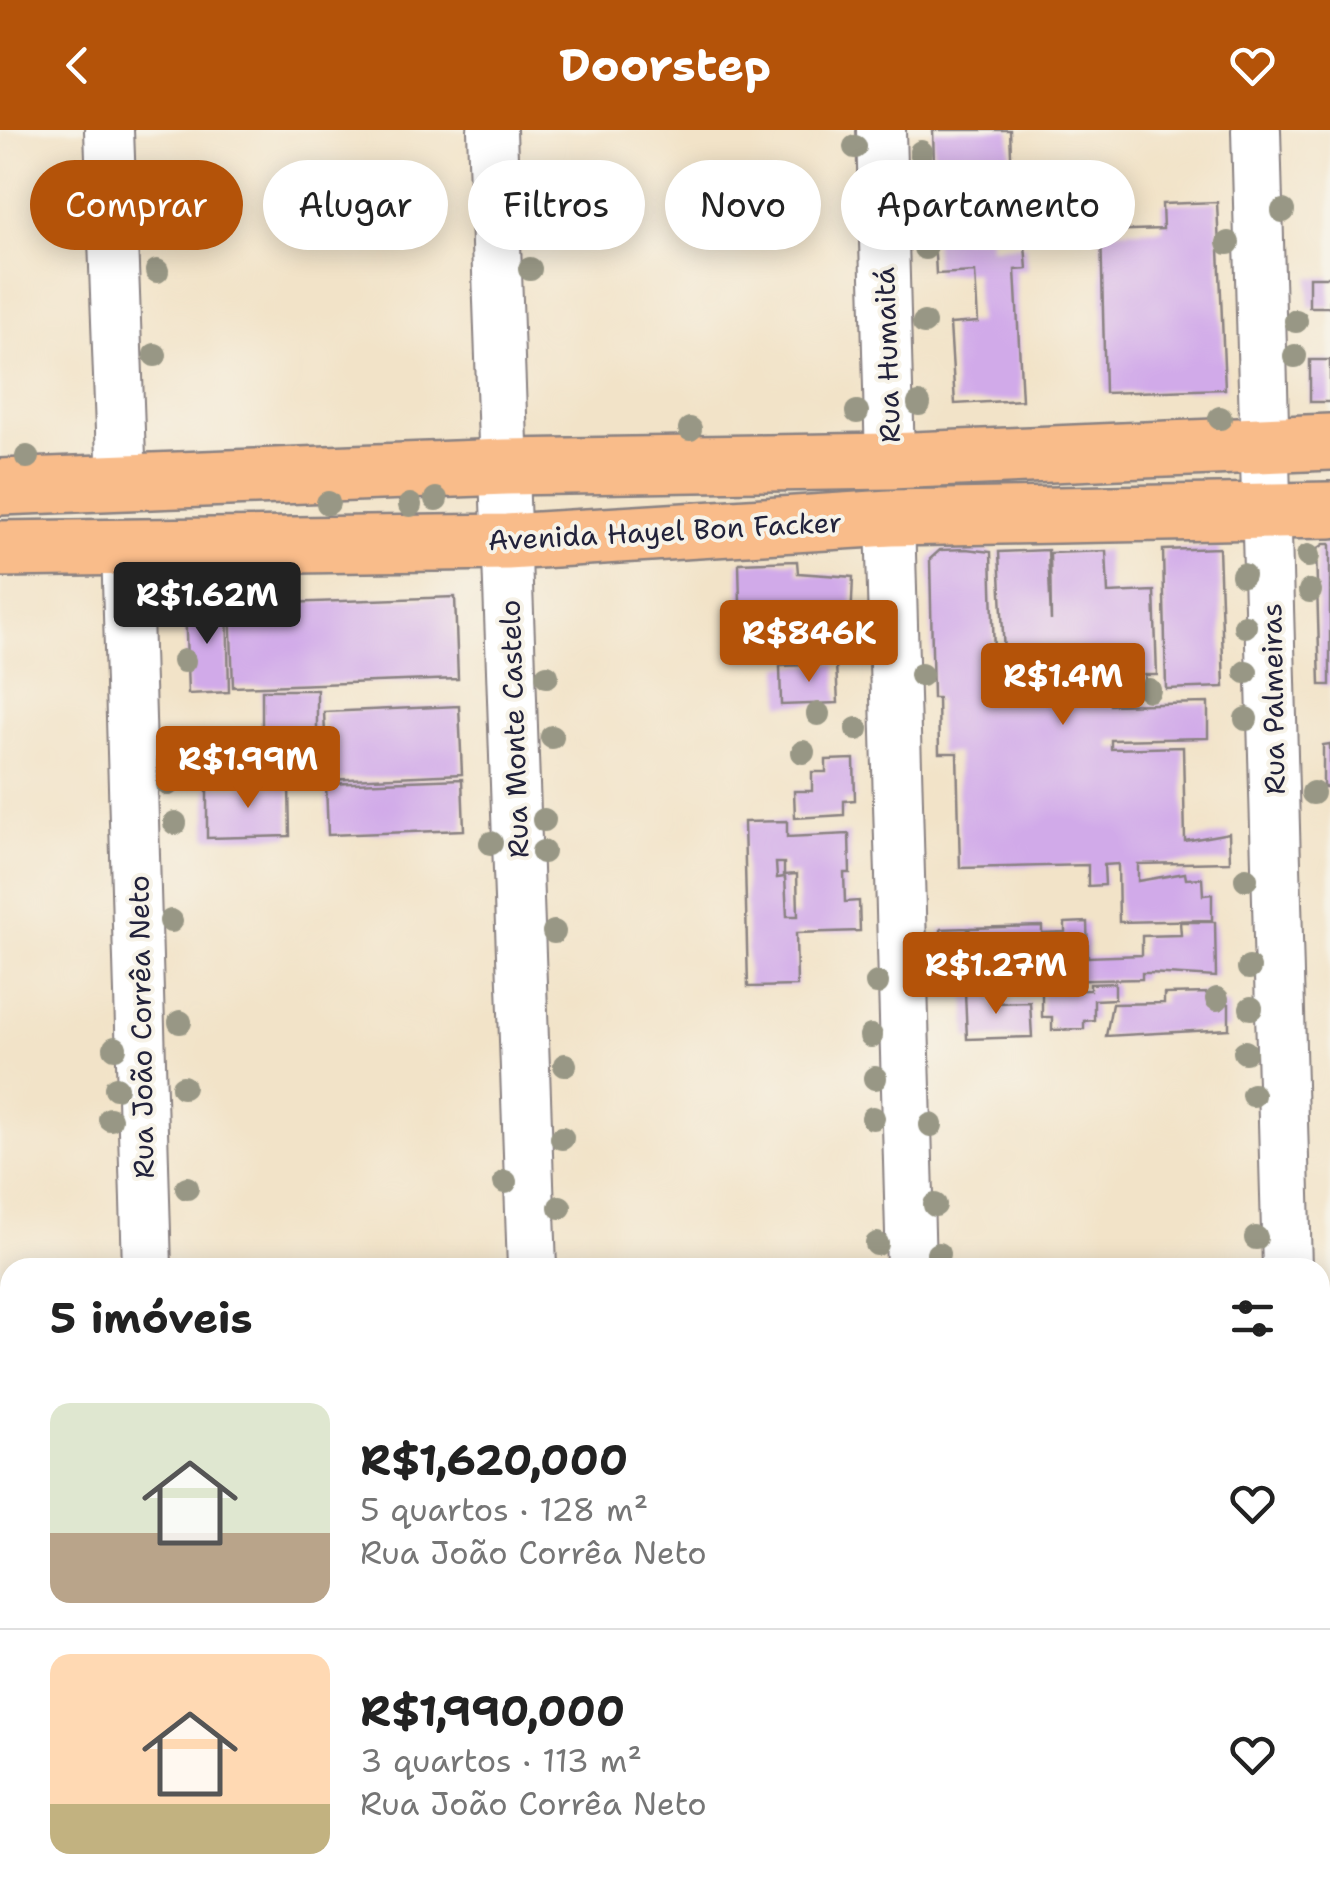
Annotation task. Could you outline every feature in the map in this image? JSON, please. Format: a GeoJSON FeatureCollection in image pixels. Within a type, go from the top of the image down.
{"type":"FeatureCollection","features":[{"type":"Feature","properties":{"kind":"main road"},"geometry":{"type":"LineString","coordinates":[[0,487],[505,467],[890,461],[1330,442]]}},
{"type":"Feature","properties":{"kind":"main road","name":"Avenida Hayel Bon Facker"},"geometry":{"type":"LineString","coordinates":[[0,549],[507,542],[890,518],[1330,510]]}},
{"type":"Feature","properties":{"kind":"street"},"geometry":{"type":"LineString","coordinates":[[109,130],[122,485]]}},
{"type":"Feature","properties":{"kind":"street","name":"Rua Monte Castelo"},"geometry":{"type":"LineString","coordinates":[[492,130],[532,1258]]}},
{"type":"Feature","properties":{"kind":"street","name":"Rua Humaitá"},"geometry":{"type":"LineString","coordinates":[[881,130],[890,461]]}},
{"type":"Feature","properties":{"kind":"street","name":"Rua Palmeiras"},"geometry":{"type":"LineString","coordinates":[[1256,130],[1288,1258]]}},
{"type":"Feature","properties":{"kind":"street"},"geometry":{"type":"LineString","coordinates":[[890,518],[911,1258]]}},
{"type":"Feature","properties":{"kind":"street","name":"Rua João Corrêa Neto"},"geometry":{"type":"LineString","coordinates":[[126,546],[147,1258]]}},
{"type":"Feature","properties":{"kind":"building"},"geometry":{"type":"Polygon","coordinates":[[[933,130],[1010,130],[1011,160],[934,160],[933,130]]]}},
{"type":"Feature","properties":{"kind":"building"},"geometry":{"type":"Polygon","coordinates":[[[1217,202],[1225,389],[1105,393],[1101,250],[1135,250],[1135,230],[1163,229],[1162,204],[1217,202]]]}},
{"type":"Feature","properties":{"kind":"building"},"geometry":{"type":"Polygon","coordinates":[[[935,250],[1025,250],[1027,269],[1015,270],[1022,400],[955,404],[950,324],[978,322],[975,272],[936,274],[935,250]]]}},
{"type":"Feature","properties":{"kind":"building"},"geometry":{"type":"Polygon","coordinates":[[[1309,277],[1330,277],[1330,307],[1309,307],[1309,277]]]}},
{"type":"Feature","properties":{"kind":"building"},"geometry":{"type":"Polygon","coordinates":[[[1310,360],[1330,360],[1330,402],[1310,402],[1310,360]]]}},
{"type":"Feature","properties":{"kind":"building"},"geometry":{"type":"Polygon","coordinates":[[[1330,544],[1330,685],[1320,685],[1316,550],[1330,544]]]}},
{"type":"Feature","properties":{"kind":"building"},"geometry":{"type":"Polygon","coordinates":[[[1219,548],[1224,687],[1166,689],[1163,550],[1219,548]]]}},
{"type":"Feature","properties":{"kind":"building"},"geometry":{"type":"Polygon","coordinates":[[[940,550],[991,552],[994,655],[1004,655],[999,552],[1048,550],[1051,621],[1050,553],[1106,551],[1108,593],[1154,591],[1157,675],[1145,675],[1145,692],[1110,693],[1110,705],[1208,703],[1208,738],[1111,740],[1111,749],[1183,747],[1185,841],[1229,833],[1230,862],[1138,864],[1138,881],[1185,873],[1186,879],[1202,878],[1203,895],[1212,894],[1212,920],[1119,922],[1118,864],[1104,865],[1105,885],[1088,886],[1088,865],[960,868],[957,753],[939,753],[938,698],[933,698],[930,559],[940,550]],[[1086,670],[1053,671],[1054,693],[1001,696],[1094,694],[1094,677],[1086,678],[1086,670]]]}},
{"type":"Feature","properties":{"kind":"building"},"geometry":{"type":"Polygon","coordinates":[[[797,561],[798,573],[853,577],[850,646],[831,646],[831,641],[741,642],[739,563],[797,561]]]}},
{"type":"Feature","properties":{"kind":"building"},"geometry":{"type":"Polygon","coordinates":[[[455,597],[458,679],[233,687],[230,605],[455,597]]]}},
{"type":"Feature","properties":{"kind":"building"},"geometry":{"type":"Polygon","coordinates":[[[227,601],[229,692],[188,694],[185,602],[227,601]]]}},
{"type":"Feature","properties":{"kind":"building"},"geometry":{"type":"Polygon","coordinates":[[[836,664],[838,703],[781,705],[780,666],[836,664]]]}},
{"type":"Feature","properties":{"kind":"building"},"geometry":{"type":"Polygon","coordinates":[[[262,690],[317,690],[317,779],[262,779],[262,690]]]}},
{"type":"Feature","properties":{"kind":"building"},"geometry":{"type":"Polygon","coordinates":[[[459,706],[462,774],[327,780],[324,712],[459,706]]]}},
{"type":"Feature","properties":{"kind":"building"},"geometry":{"type":"Polygon","coordinates":[[[1330,744],[1330,787],[1323,787],[1323,745],[1330,744]]]}},
{"type":"Feature","properties":{"kind":"building"},"geometry":{"type":"Polygon","coordinates":[[[854,759],[855,800],[844,801],[844,815],[795,818],[794,791],[812,791],[812,772],[826,772],[826,760],[854,759]]]}},
{"type":"Feature","properties":{"kind":"building"},"geometry":{"type":"Polygon","coordinates":[[[462,779],[464,830],[328,835],[326,784],[462,779]]]}},
{"type":"Feature","properties":{"kind":"building"},"geometry":{"type":"Polygon","coordinates":[[[289,785],[290,836],[207,838],[207,786],[289,785]]]}},
{"type":"Feature","properties":{"kind":"building"},"geometry":{"type":"Polygon","coordinates":[[[787,821],[787,837],[849,834],[850,873],[844,873],[845,902],[859,901],[860,931],[796,933],[797,986],[748,987],[744,822],[787,821]],[[776,863],[777,878],[785,877],[787,916],[798,916],[797,874],[784,875],[784,863],[776,863]]]}},
{"type":"Feature","properties":{"kind":"building"},"geometry":{"type":"Polygon","coordinates":[[[1087,922],[1088,957],[1142,955],[1142,936],[1181,935],[1180,922],[1215,922],[1216,977],[1142,973],[1142,979],[1050,981],[1050,967],[958,970],[958,985],[942,985],[941,929],[968,928],[968,933],[970,928],[1042,926],[1042,933],[1065,932],[1065,923],[1087,922]]]}},
{"type":"Feature","properties":{"kind":"building"},"geometry":{"type":"Polygon","coordinates":[[[1115,983],[1115,999],[1094,1000],[1094,1020],[1084,1021],[1084,1029],[1052,1030],[1052,1017],[1042,1017],[1042,991],[1090,990],[1090,984],[1115,983]]]}},
{"type":"Feature","properties":{"kind":"building"},"geometry":{"type":"Polygon","coordinates":[[[993,990],[993,1003],[1030,1002],[1032,1037],[967,1039],[965,992],[993,990]]]}},
{"type":"Feature","properties":{"kind":"building"},"geometry":{"type":"Polygon","coordinates":[[[1212,993],[1212,1004],[1229,1004],[1229,1029],[1106,1036],[1112,1004],[1164,1003],[1164,994],[1212,993]]]}}]}
